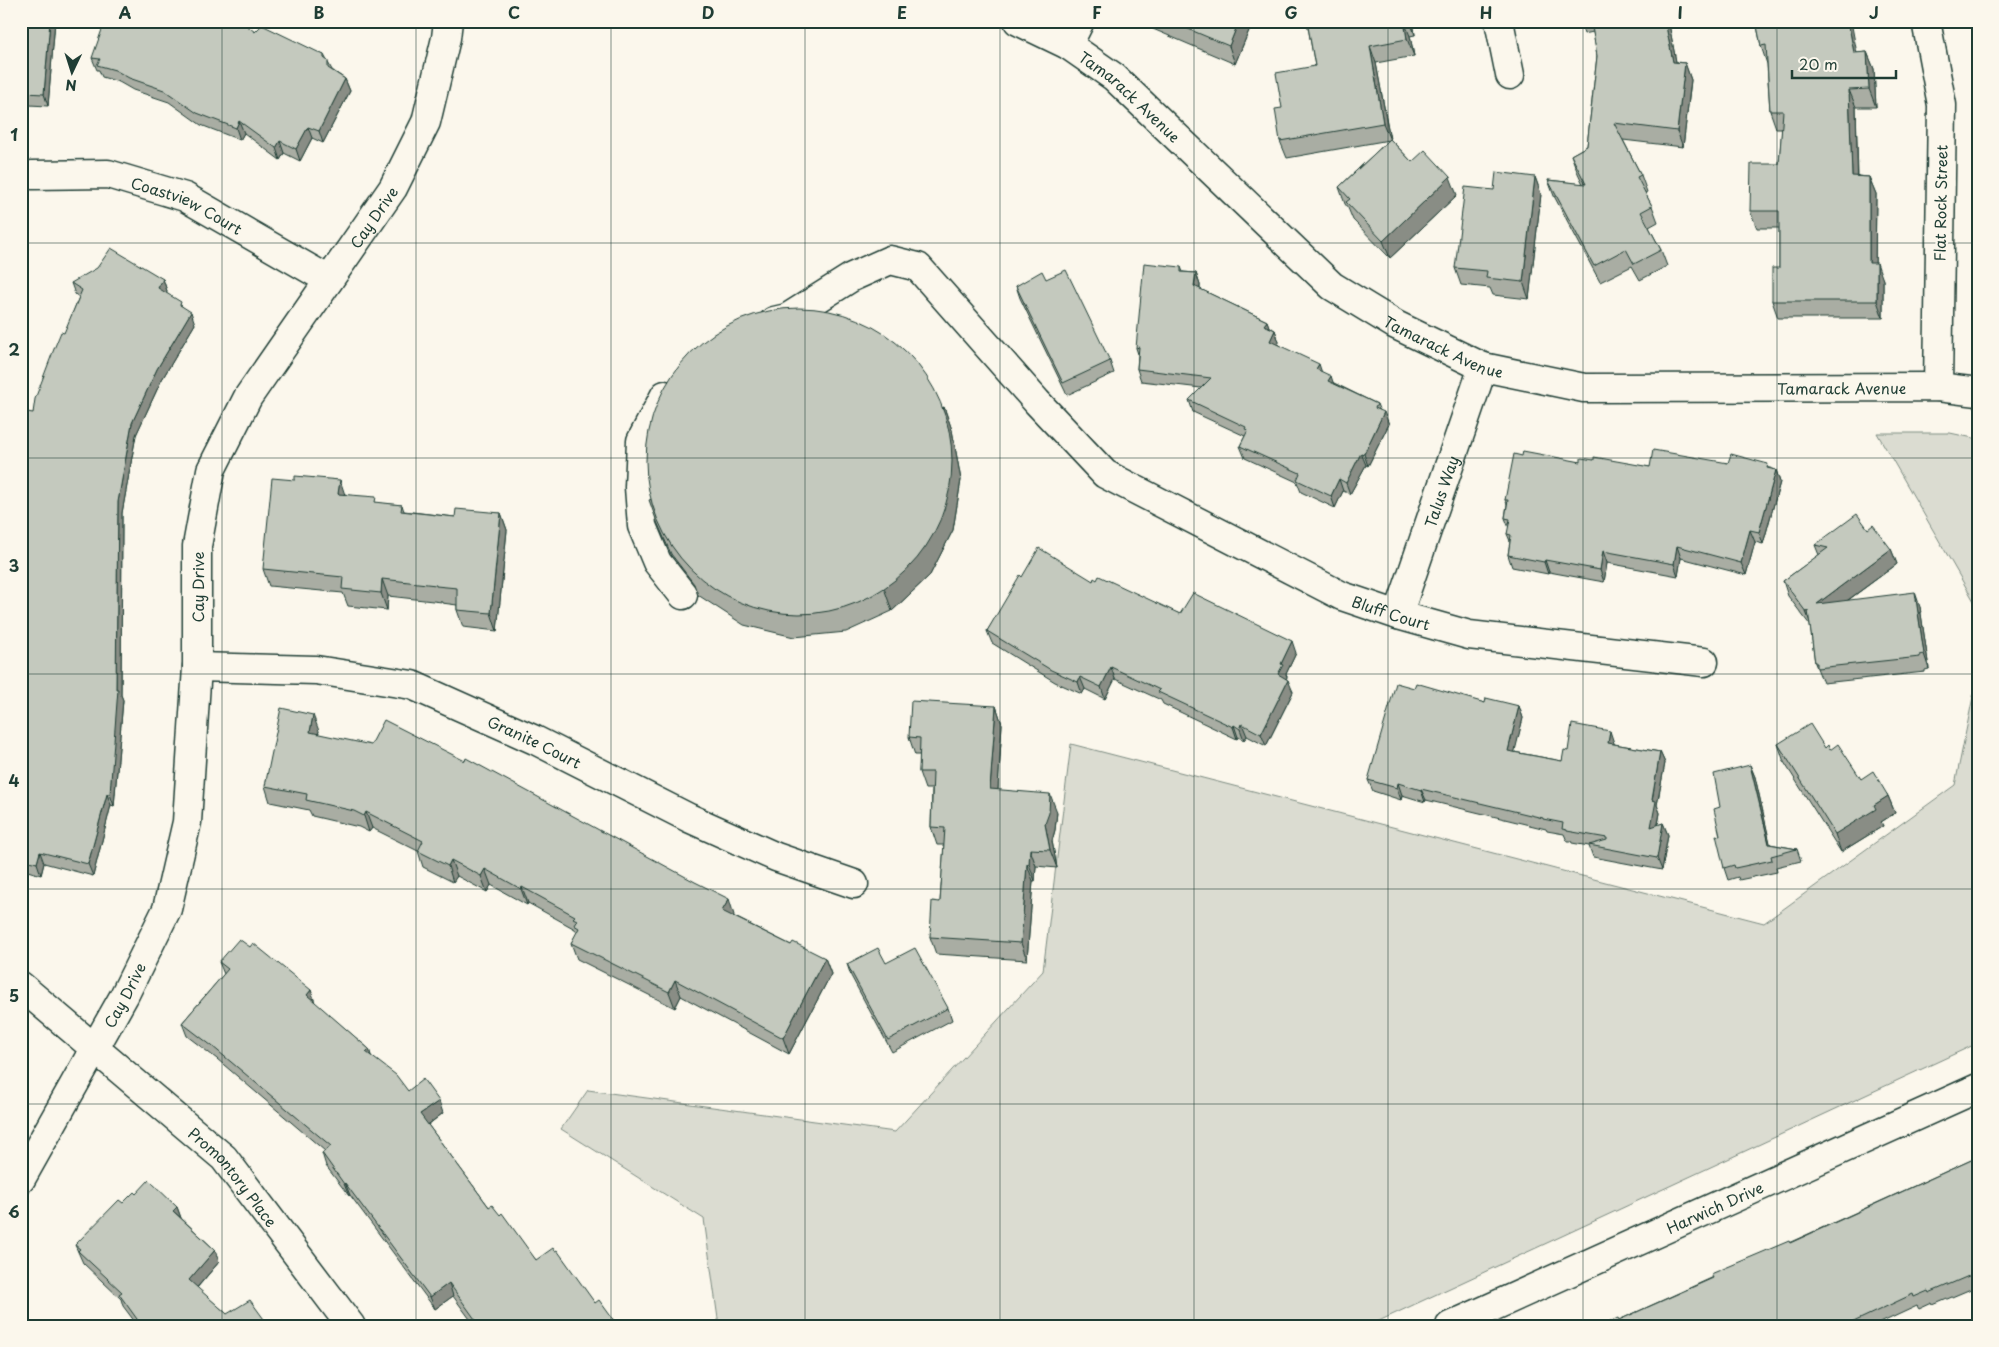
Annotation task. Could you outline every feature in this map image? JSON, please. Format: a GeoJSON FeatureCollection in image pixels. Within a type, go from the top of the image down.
{"type":"FeatureCollection","features":[{"type":"Feature","properties":{"kind":"street","name":"Cay Drive"},"geometry":{"type":"LineString","coordinates":[[21,1179],[124,996],[167,909],[187,822],[197,667],[197,546],[211,470],[248,397],[393,188],[426,122],[446,38],[448,21]]}},
{"type":"Feature","properties":{"kind":"street","name":"Tamarack Avenue"},"geometry":{"type":"LineString","coordinates":[[1018,21],[1074,33],[1114,77],[1332,286],[1396,325],[1483,367],[1584,388],[1938,387],[1978,392]]}},
{"type":"Feature","properties":{"kind":"street"},"geometry":{"type":"LineString","coordinates":[[1498,21],[1510,75]]}},
{"type":"Feature","properties":{"kind":"street","name":"Flat Rock Street"},"geometry":{"type":"LineString","coordinates":[[1926,21],[1942,105],[1938,387]]}},
{"type":"Feature","properties":{"kind":"street","name":"Coastview Court"},"geometry":{"type":"LineString","coordinates":[[32,175],[108,174],[185,197],[329,280]]}},
{"type":"Feature","properties":{"kind":"street","name":"Bluff Court"},"geometry":{"type":"LineString","coordinates":[[748,326],[787,318],[852,277],[890,260],[918,267],[1037,402],[1105,474],[1342,596],[1398,615],[1469,635],[1704,662]]}},
{"type":"Feature","properties":{"kind":"street","name":"Talus Way"},"geometry":{"type":"LineString","coordinates":[[1398,615],[1483,367]]}},
{"type":"Feature","properties":{"kind":"street"},"geometry":{"type":"LineString","coordinates":[[678,378],[662,399],[641,441],[639,487],[642,526],[656,562],[683,595]]}},
{"type":"Feature","properties":{"kind":"street","name":"Granite Court"},"geometry":{"type":"LineString","coordinates":[[197,667],[316,670],[412,684],[535,740],[689,818],[776,857],[854,884]]}},
{"type":"Feature","properties":{"kind":"street","name":"Promontory Place"},"geometry":{"type":"LineString","coordinates":[[21,986],[224,1158],[351,1326]]}},
{"type":"Feature","properties":{"kind":"street","name":"Harwich Drive"},"geometry":{"type":"LineString","coordinates":[[1450,1326],[1978,1088]]}},
{"type":"Feature","properties":{"kind":"shaded area"},"geometry":{"type":"Polygon","coordinates":[[[1877,433],[1950,433],[1978,439],[1978,608],[1877,433]]]}},
{"type":"Feature","properties":{"kind":"shaded area"},"geometry":{"type":"Polygon","coordinates":[[[1978,672],[1978,1043],[1368,1326],[719,1326],[704,1219],[561,1129],[588,1090],[895,1132],[1043,971],[1071,744],[1764,923],[1955,785],[1978,672]]]}},
{"type":"Feature","properties":{"kind":"building"},"geometry":{"type":"Polygon","coordinates":[[[21,21],[50,21],[44,94],[25,93],[21,21]]]}},
{"type":"Feature","properties":{"kind":"building"},"geometry":{"type":"Polygon","coordinates":[[[105,21],[241,21],[255,32],[262,25],[324,55],[324,58],[328,61],[328,68],[345,79],[319,131],[308,127],[296,149],[280,141],[276,148],[239,121],[236,128],[197,113],[164,90],[129,78],[115,70],[97,65],[100,59],[92,58],[105,21]]]}},
{"type":"Feature","properties":{"kind":"building"},"geometry":{"type":"Polygon","coordinates":[[[1169,21],[1239,21],[1229,46],[1169,21]]]}},
{"type":"Feature","properties":{"kind":"building"},"geometry":{"type":"Polygon","coordinates":[[[1307,21],[1404,21],[1407,39],[1370,46],[1383,123],[1280,141],[1275,109],[1282,108],[1276,73],[1315,66],[1307,21]]]}},
{"type":"Feature","properties":{"kind":"building"},"geometry":{"type":"Polygon","coordinates":[[[1591,21],[1665,21],[1673,62],[1685,63],[1677,131],[1614,123],[1641,175],[1637,177],[1652,206],[1641,212],[1661,250],[1634,264],[1626,249],[1594,266],[1548,180],[1586,184],[1571,155],[1587,146],[1597,56],[1591,21]]]}},
{"type":"Feature","properties":{"kind":"building"},"geometry":{"type":"Polygon","coordinates":[[[1756,21],[1848,21],[1854,53],[1867,52],[1869,89],[1849,90],[1852,176],[1869,177],[1869,263],[1877,263],[1877,301],[1772,301],[1772,268],[1779,268],[1779,211],[1750,211],[1751,164],[1779,164],[1783,111],[1770,111],[1766,45],[1761,46],[1756,21]]]}},
{"type":"Feature","properties":{"kind":"building"},"geometry":{"type":"Polygon","coordinates":[[[1390,139],[1412,162],[1425,150],[1450,177],[1383,241],[1346,202],[1350,199],[1339,187],[1390,139]]]}},
{"type":"Feature","properties":{"kind":"building"},"geometry":{"type":"Polygon","coordinates":[[[1496,172],[1535,177],[1523,282],[1486,278],[1487,271],[1455,268],[1465,187],[1494,190],[1496,172]]]}},
{"type":"Feature","properties":{"kind":"building"},"geometry":{"type":"Polygon","coordinates":[[[111,248],[163,279],[158,288],[181,302],[180,305],[191,312],[157,369],[132,423],[118,502],[116,689],[118,689],[110,794],[107,794],[88,864],[40,852],[37,863],[21,859],[21,430],[24,430],[27,412],[33,413],[35,399],[54,349],[61,332],[64,333],[82,290],[71,283],[97,268],[111,248]]]}},
{"type":"Feature","properties":{"kind":"building"},"geometry":{"type":"Polygon","coordinates":[[[1144,263],[1181,267],[1181,272],[1196,273],[1194,286],[1267,321],[1264,325],[1275,330],[1270,341],[1319,364],[1316,369],[1331,376],[1328,381],[1377,404],[1375,408],[1384,412],[1364,454],[1361,453],[1346,483],[1339,479],[1331,496],[1297,480],[1300,473],[1240,446],[1248,430],[1245,429],[1246,427],[1189,400],[1211,378],[1137,369],[1139,347],[1136,348],[1144,263]]]}},
{"type":"Feature","properties":{"kind":"building"},"geometry":{"type":"Polygon","coordinates":[[[1066,270],[1110,361],[1063,383],[1016,286],[1042,271],[1046,279],[1066,270]]]}},
{"type":"Feature","properties":{"kind":"building"},"geometry":{"type":"Polygon","coordinates":[[[799,308],[829,311],[858,320],[884,334],[907,353],[926,376],[940,402],[949,431],[952,461],[949,491],[940,520],[926,546],[907,569],[884,588],[858,602],[829,611],[799,614],[769,611],[740,602],[714,588],[691,569],[672,546],[658,520],[649,491],[646,461],[649,431],[658,402],[672,376],[691,353],[714,334],[740,320],[769,311],[799,308]]]}},
{"type":"Feature","properties":{"kind":"building"},"geometry":{"type":"Polygon","coordinates":[[[1653,450],[1728,463],[1731,454],[1768,464],[1767,468],[1776,470],[1759,532],[1750,530],[1741,563],[1677,546],[1674,564],[1603,551],[1600,570],[1508,555],[1511,535],[1507,534],[1510,519],[1505,518],[1508,500],[1505,500],[1514,454],[1522,456],[1523,451],[1581,462],[1581,458],[1594,460],[1594,457],[1650,467],[1653,450]]]}},
{"type":"Feature","properties":{"kind":"building"},"geometry":{"type":"Polygon","coordinates":[[[295,476],[340,480],[338,494],[376,497],[375,502],[402,505],[401,511],[455,517],[456,509],[501,513],[491,613],[457,610],[457,588],[382,579],[381,593],[342,589],[343,577],[263,569],[272,478],[295,480],[295,476]]]}},
{"type":"Feature","properties":{"kind":"building"},"geometry":{"type":"Polygon","coordinates":[[[1857,514],[1868,529],[1873,525],[1891,549],[1817,604],[1915,592],[1924,654],[1920,655],[1920,657],[1817,668],[1808,611],[1806,612],[1783,581],[1828,548],[1815,545],[1857,514]]]}},
{"type":"Feature","properties":{"kind":"building"},"geometry":{"type":"Polygon","coordinates":[[[1039,548],[1093,581],[1094,578],[1097,580],[1099,576],[1180,614],[1193,593],[1292,641],[1278,674],[1288,680],[1261,734],[1242,724],[1240,729],[1234,725],[1233,727],[1158,692],[1160,690],[1111,667],[1101,687],[1080,677],[1078,682],[1051,670],[987,631],[1020,575],[1022,577],[1039,548]]]}},
{"type":"Feature","properties":{"kind":"building"},"geometry":{"type":"Polygon","coordinates":[[[1396,683],[1414,688],[1416,683],[1485,703],[1486,698],[1519,706],[1508,751],[1562,761],[1564,750],[1568,751],[1572,724],[1610,731],[1608,743],[1660,752],[1652,800],[1656,801],[1651,827],[1663,823],[1657,858],[1589,845],[1607,840],[1607,838],[1567,831],[1562,829],[1563,823],[1398,783],[1397,788],[1368,780],[1396,683]]]}},
{"type":"Feature","properties":{"kind":"building"},"geometry":{"type":"Polygon","coordinates":[[[911,701],[996,706],[990,789],[1050,794],[1049,813],[1045,824],[1050,850],[1030,849],[1029,864],[1027,864],[1021,943],[930,937],[932,901],[940,902],[945,828],[931,827],[933,772],[919,772],[920,738],[909,737],[911,701]]]}},
{"type":"Feature","properties":{"kind":"building"},"geometry":{"type":"Polygon","coordinates":[[[281,708],[313,715],[310,732],[371,745],[384,720],[465,761],[466,758],[729,899],[722,911],[791,945],[793,942],[825,958],[783,1038],[675,980],[669,992],[571,943],[579,928],[574,925],[577,920],[573,918],[575,916],[485,869],[481,876],[451,860],[448,866],[418,851],[423,841],[366,812],[364,816],[354,811],[306,800],[307,794],[265,786],[281,708]]]}},
{"type":"Feature","properties":{"kind":"building"},"geometry":{"type":"Polygon","coordinates":[[[1810,724],[1825,748],[1828,745],[1830,750],[1838,744],[1861,779],[1873,771],[1888,796],[1874,805],[1876,809],[1835,834],[1778,744],[1810,724]]]}},
{"type":"Feature","properties":{"kind":"building"},"geometry":{"type":"Polygon","coordinates":[[[1750,765],[1769,844],[1797,849],[1771,856],[1772,860],[1735,868],[1734,865],[1724,868],[1716,835],[1720,836],[1714,809],[1720,807],[1714,774],[1750,765]]]}},
{"type":"Feature","properties":{"kind":"building"},"geometry":{"type":"Polygon","coordinates":[[[239,939],[250,947],[253,943],[311,990],[307,995],[369,1049],[366,1052],[396,1075],[408,1091],[423,1079],[439,1101],[420,1114],[489,1207],[492,1205],[500,1215],[502,1213],[536,1260],[553,1248],[555,1251],[557,1250],[595,1303],[599,1300],[618,1326],[480,1326],[449,1283],[430,1297],[322,1153],[331,1146],[182,1023],[228,969],[219,962],[239,939]]]}},
{"type":"Feature","properties":{"kind":"building"},"geometry":{"type":"Polygon","coordinates":[[[878,948],[886,963],[915,948],[948,1008],[888,1040],[847,964],[878,948]]]}},
{"type":"Feature","properties":{"kind":"building"},"geometry":{"type":"Polygon","coordinates":[[[1978,1157],[1978,1272],[1929,1293],[1928,1291],[1914,1297],[1913,1294],[1845,1326],[1600,1326],[1618,1318],[1619,1320],[1713,1278],[1711,1274],[1789,1241],[1790,1243],[1978,1157]]]}},
{"type":"Feature","properties":{"kind":"building"},"geometry":{"type":"Polygon","coordinates":[[[149,1180],[177,1207],[173,1211],[215,1250],[189,1280],[227,1314],[250,1300],[269,1326],[142,1326],[119,1294],[122,1292],[78,1251],[80,1249],[75,1245],[119,1200],[123,1203],[134,1192],[136,1194],[149,1180]]]}}]}
